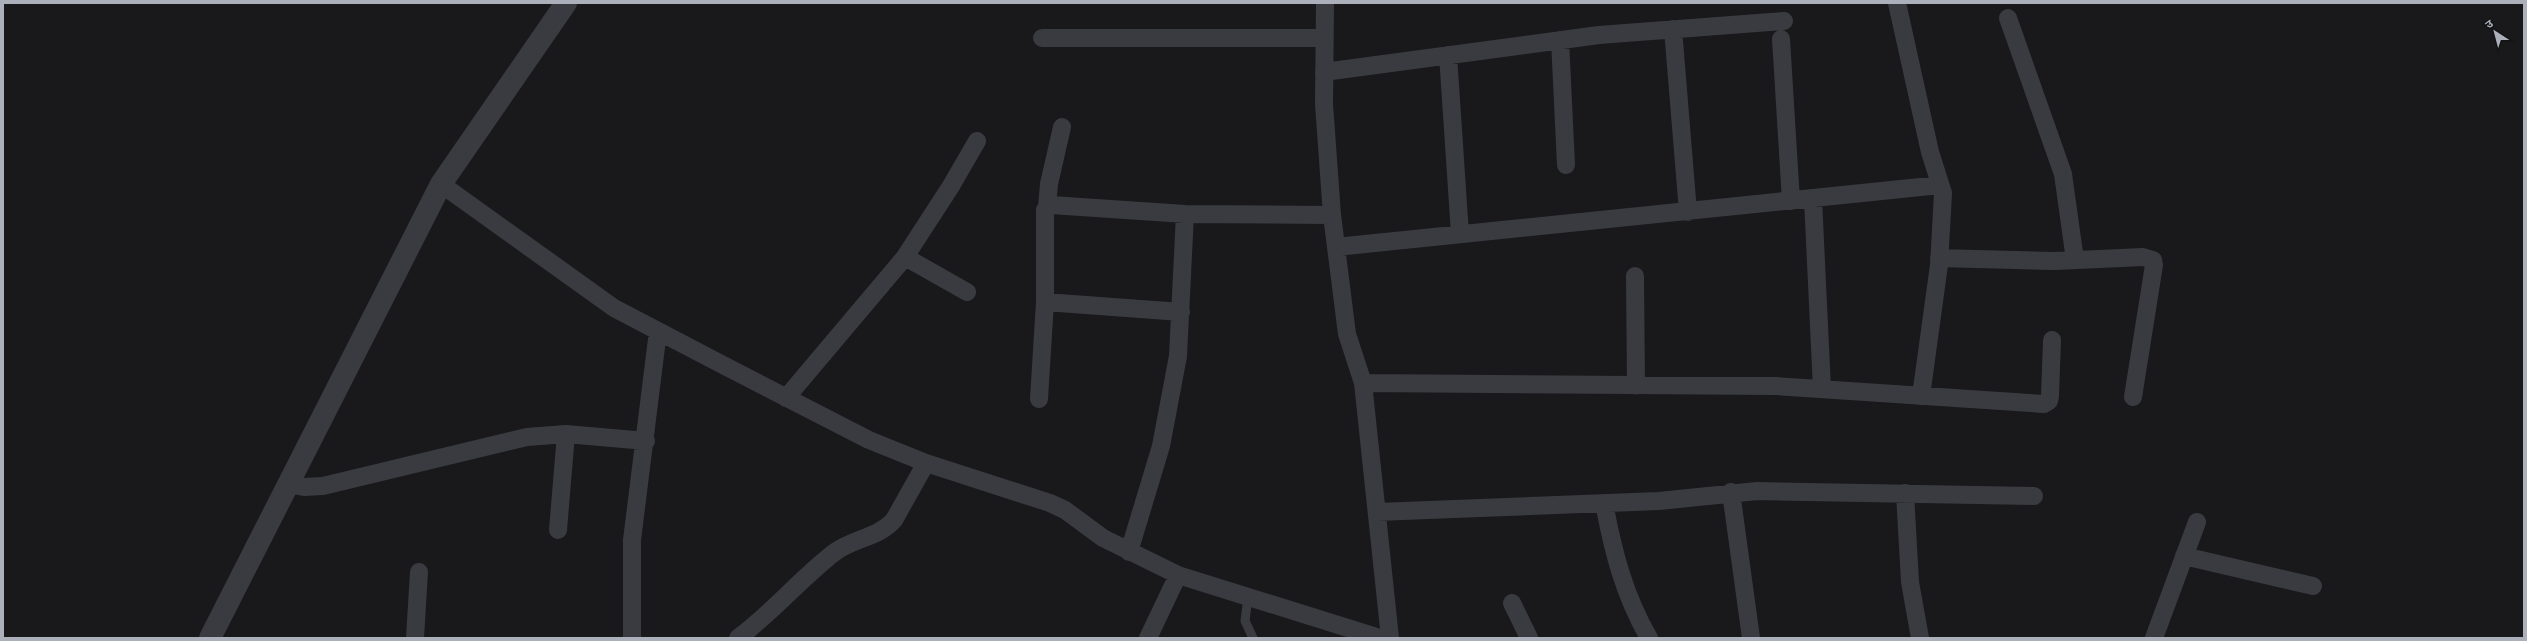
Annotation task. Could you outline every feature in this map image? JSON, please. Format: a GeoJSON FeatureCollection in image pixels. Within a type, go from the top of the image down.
{"type":"FeatureCollection","features":[{"type":"Feature","properties":{"kind":"street"},"geometry":{"type":"LineString","coordinates":[[210,638],[441,184],[566,3]]}},
{"type":"Feature","properties":{"kind":"street"},"geometry":{"type":"LineString","coordinates":[[1325,3],[1324,104],[1332,215],[1347,334],[1363,383],[1390,638]]}},
{"type":"Feature","properties":{"kind":"street"},"geometry":{"type":"LineString","coordinates":[[1897,3],[1930,152],[1940,185],[1942,201],[1939,258],[1921,396]]}},
{"type":"Feature","properties":{"kind":"street"},"geometry":{"type":"LineString","coordinates":[[2008,18],[2062,174],[2076,260]]}},
{"type":"Feature","properties":{"kind":"street"},"geometry":{"type":"LineString","coordinates":[[1324,72],[1560,40],[1673,29],[1784,21]]}},
{"type":"Feature","properties":{"kind":"street"},"geometry":{"type":"LineString","coordinates":[[1673,29],[1688,212]]}},
{"type":"Feature","properties":{"kind":"street"},"geometry":{"type":"LineString","coordinates":[[1042,38],[1324,38]]}},
{"type":"Feature","properties":{"kind":"street"},"geometry":{"type":"LineString","coordinates":[[1781,39],[1791,201]]}},
{"type":"Feature","properties":{"kind":"street"},"geometry":{"type":"LineString","coordinates":[[1560,40],[1566,165]]}},
{"type":"Feature","properties":{"kind":"street"},"geometry":{"type":"LineString","coordinates":[[1448,55],[1460,234]]}},
{"type":"Feature","properties":{"kind":"street"},"geometry":{"type":"LineString","coordinates":[[1039,399],[1045,302],[1045,210],[1047,207],[1050,184],[1062,127]]}},
{"type":"Feature","properties":{"kind":"street"},"geometry":{"type":"LineString","coordinates":[[786,398],[904,257],[948,192],[977,141]]}},
{"type":"Feature","properties":{"kind":"street"},"geometry":{"type":"LineString","coordinates":[[441,184],[614,308],[869,440],[926,464],[1050,503],[1065,510],[1103,538],[1178,575],[1380,638]]}},
{"type":"Feature","properties":{"kind":"street"},"geometry":{"type":"LineString","coordinates":[[1336,247],[1940,185]]}},
{"type":"Feature","properties":{"kind":"street"},"geometry":{"type":"LineString","coordinates":[[1813,199],[1822,390]]}},
{"type":"Feature","properties":{"kind":"street"},"geometry":{"type":"LineString","coordinates":[[1047,207],[1051,205],[1185,214],[1332,215]]}},
{"type":"Feature","properties":{"kind":"street"},"geometry":{"type":"LineString","coordinates":[[1129,552],[1161,446],[1178,356],[1185,214]]}},
{"type":"Feature","properties":{"kind":"street"},"geometry":{"type":"LineString","coordinates":[[904,257],[967,292]]}},
{"type":"Feature","properties":{"kind":"street"},"geometry":{"type":"LineString","coordinates":[[1939,258],[2076,260],[2143,257],[2153,260],[2154,265],[2132,397]]}},
{"type":"Feature","properties":{"kind":"street"},"geometry":{"type":"LineString","coordinates":[[1635,276],[1636,386]]}},
{"type":"Feature","properties":{"kind":"street"},"geometry":{"type":"LineString","coordinates":[[1045,302],[1181,312]]}},
{"type":"Feature","properties":{"kind":"street"},"geometry":{"type":"LineString","coordinates":[[632,638],[632,540],[638,488],[646,441],[658,331]]}},
{"type":"Feature","properties":{"kind":"street"},"geometry":{"type":"LineString","coordinates":[[1363,383],[1775,386],[2044,404],[2048,401],[2050,396],[2052,340]]}},
{"type":"Feature","properties":{"kind":"street"},"geometry":{"type":"LineString","coordinates":[[288,484],[304,487],[322,486],[484,446],[527,437],[566,434],[646,441]]}},
{"type":"Feature","properties":{"kind":"street"},"geometry":{"type":"LineString","coordinates":[[558,530],[566,434]]}},
{"type":"Feature","properties":{"kind":"street"},"geometry":{"type":"LineString","coordinates":[[738,638],[778,606],[836,552],[850,543],[877,534],[887,528],[894,520],[926,464]]}},
{"type":"Feature","properties":{"kind":"street"},"geometry":{"type":"LineString","coordinates":[[1376,512],[1659,501],[1731,492],[1905,493],[2034,496]]}},
{"type":"Feature","properties":{"kind":"street"},"geometry":{"type":"LineString","coordinates":[[1731,492],[1751,638]]}},
{"type":"Feature","properties":{"kind":"street"},"geometry":{"type":"LineString","coordinates":[[1905,493],[1910,582],[1920,638]]}},
{"type":"Feature","properties":{"kind":"street"},"geometry":{"type":"LineString","coordinates":[[1604,503],[1615,560],[1629,597],[1649,638]]}},
{"type":"Feature","properties":{"kind":"street"},"geometry":{"type":"LineString","coordinates":[[2154,638],[2197,522]]}},
{"type":"Feature","properties":{"kind":"street"},"geometry":{"type":"LineString","coordinates":[[2184,556],[2314,586]]}},
{"type":"Feature","properties":{"kind":"street"},"geometry":{"type":"LineString","coordinates":[[415,638],[418,572]]}},
{"type":"Feature","properties":{"kind":"street"},"geometry":{"type":"LineString","coordinates":[[1148,638],[1178,575]]}},
{"type":"Feature","properties":{"kind":"street"},"geometry":{"type":"LineString","coordinates":[[1512,603],[1529,638]]}},
{"type":"Feature","properties":{"kind":"lane"},"geometry":{"type":"LineString","coordinates":[[1248,597],[1245,621],[1253,638]]}}]}
